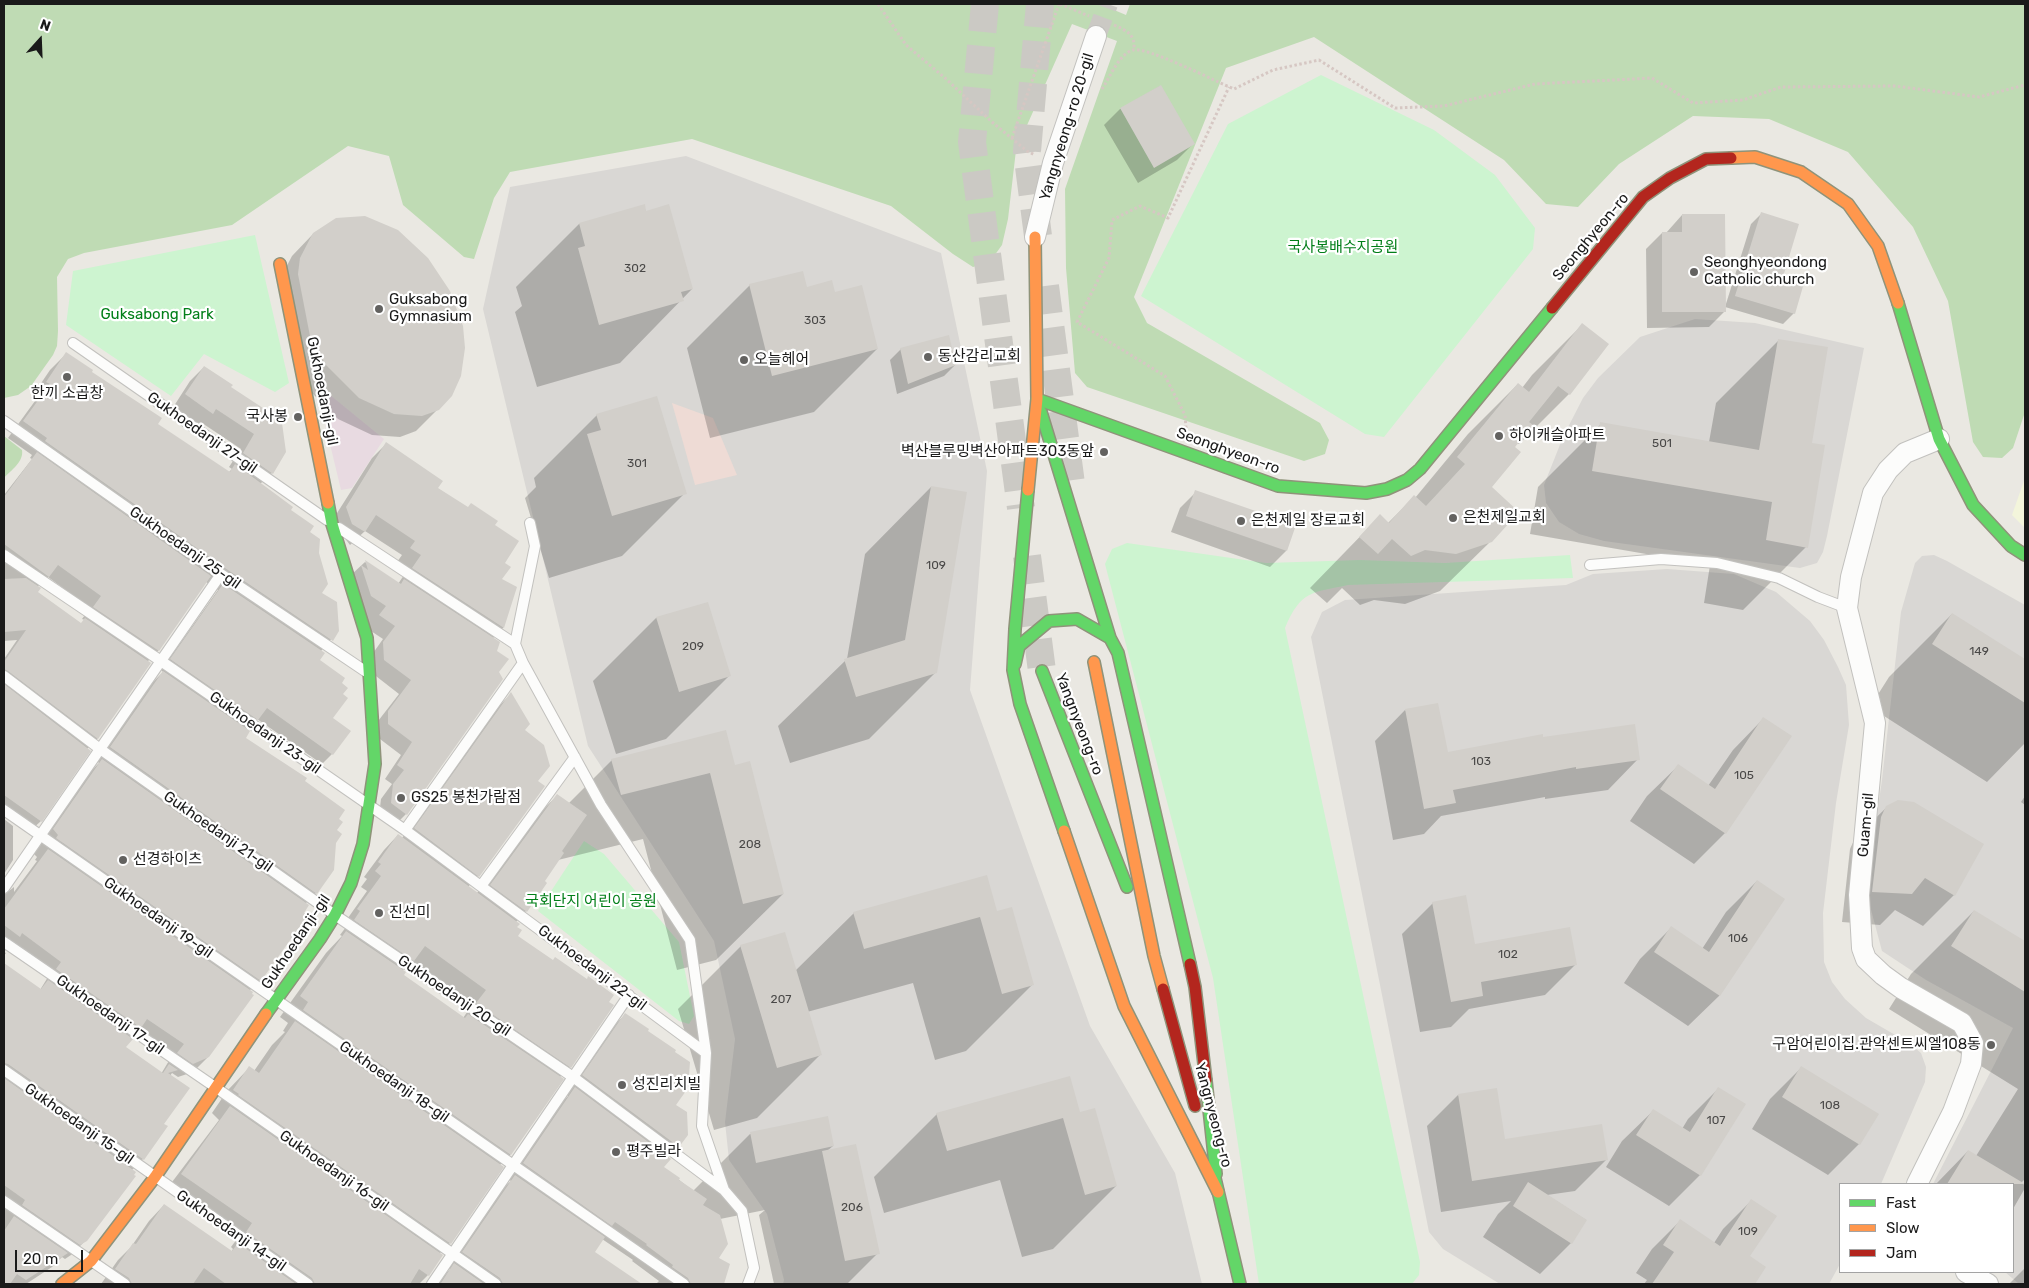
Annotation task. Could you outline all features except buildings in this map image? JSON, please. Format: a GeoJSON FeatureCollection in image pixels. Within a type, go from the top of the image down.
{"type":"FeatureCollection","features":[{"type":"Feature","properties":{"kind":"main road","name":"Seonghyeon-ro"},"geometry":{"type":"LineString","coordinates":[[1037,399],[1278,486],[1366,493],[1387,489],[1407,480],[1420,469],[1644,197],[1670,178],[1706,159],[1755,157],[1801,172],[1848,204],[1878,246],[1908,332],[1939,439],[1973,505],[2011,546],[2025,555]]}},
{"type":"Feature","properties":{"kind":"main road","name":"Yangnyeong-ro 20-gil"},"geometry":{"type":"LineString","coordinates":[[1035,237],[1037,399]]}},
{"type":"Feature","properties":{"kind":"main road","name":"Gukhoedanji-gil"},"geometry":{"type":"LineString","coordinates":[[62,1284],[90,1261],[155,1178],[335,914],[351,883],[363,844],[375,764],[367,638],[332,524],[280,264]]}},
{"type":"Feature","properties":{"kind":"main road"},"geometry":{"type":"LineString","coordinates":[[1037,399],[1110,638],[1118,653],[1195,987],[1218,1192]]}},
{"type":"Feature","properties":{"kind":"main road"},"geometry":{"type":"LineString","coordinates":[[1037,399],[1015,629],[1013,670],[1020,704],[1124,1006],[1218,1192]]}},
{"type":"Feature","properties":{"kind":"main road"},"geometry":{"type":"LineString","coordinates":[[1013,670],[1020,646],[1049,621],[1077,619],[1110,638]]}},
{"type":"Feature","properties":{"kind":"main road","name":"Yangnyeong-ro"},"geometry":{"type":"LineString","coordinates":[[1094,662],[1154,956],[1218,1192],[1240,1284]]}},
{"type":"Feature","properties":{"kind":"main road","name":"Yangnyeong-ro"},"geometry":{"type":"LineString","coordinates":[[1042,672],[1154,956]]}},
{"type":"Feature","properties":{"kind":"street","name":"Yangnyeong-ro 20-gil"},"geometry":{"type":"LineString","coordinates":[[1035,237],[1053,163],[1096,36]]}},
{"type":"Feature","properties":{"kind":"street","name":"Guam-gil"},"geometry":{"type":"LineString","coordinates":[[1918,1183],[1954,1112],[1971,1064],[1973,1043],[1962,1023],[1901,988],[1883,975],[1866,959],[1862,948],[1860,895],[1875,723],[1848,608],[1851,577],[1873,493],[1888,470],[1905,453],[1939,439]]}},
{"type":"Feature","properties":{"kind":"street"},"geometry":{"type":"LineString","coordinates":[[1968,1273],[1988,1284]]}},
{"type":"Feature","properties":{"kind":"lane","name":"Gukhoedanji 27-gil"},"geometry":{"type":"LineString","coordinates":[[73,343],[332,524]]}},
{"type":"Feature","properties":{"kind":"lane","name":"Gukhoedanji 25-gil"},"geometry":{"type":"LineString","coordinates":[[4,421],[221,574],[368,673]]}},
{"type":"Feature","properties":{"kind":"lane"},"geometry":{"type":"LineString","coordinates":[[332,524],[516,644]]}},
{"type":"Feature","properties":{"kind":"lane"},"geometry":{"type":"LineString","coordinates":[[530,524],[536,546],[516,644],[523,663],[601,805],[690,940],[706,1054],[702,1126],[724,1190],[742,1211],[754,1268],[748,1284]]}},
{"type":"Feature","properties":{"kind":"lane","name":"Gukhoedanji 23-gil"},"geometry":{"type":"LineString","coordinates":[[4,554],[370,805]]}},
{"type":"Feature","properties":{"kind":"lane"},"geometry":{"type":"LineString","coordinates":[[1590,565],[1661,559],[1717,563],[1779,578],[1818,597],[1848,608]]}},
{"type":"Feature","properties":{"kind":"lane"},"geometry":{"type":"LineString","coordinates":[[4,888],[221,574]]}},
{"type":"Feature","properties":{"kind":"lane"},"geometry":{"type":"LineString","coordinates":[[405,830],[523,663]]}},
{"type":"Feature","properties":{"kind":"lane","name":"Gukhoedanji 21-gil"},"geometry":{"type":"LineString","coordinates":[[4,676],[100,749],[335,914]]}},
{"type":"Feature","properties":{"kind":"lane"},"geometry":{"type":"LineString","coordinates":[[481,886],[575,757]]}},
{"type":"Feature","properties":{"kind":"lane","name":"Gukhoedanji 22-gil"},"geometry":{"type":"LineString","coordinates":[[370,805],[629,995],[706,1054]]}},
{"type":"Feature","properties":{"kind":"lane","name":"Gukhoedanji 19-gil"},"geometry":{"type":"LineString","coordinates":[[4,810],[275,1000]]}},
{"type":"Feature","properties":{"kind":"lane","name":"Gukhoedanji 20-gil"},"geometry":{"type":"LineString","coordinates":[[335,914],[573,1077],[724,1190]]}},
{"type":"Feature","properties":{"kind":"lane","name":"Gukhoedanji 17-gil"},"geometry":{"type":"LineString","coordinates":[[4,942],[215,1088]]}},
{"type":"Feature","properties":{"kind":"lane"},"geometry":{"type":"LineString","coordinates":[[432,1284],[629,995]]}},
{"type":"Feature","properties":{"kind":"lane","name":"Gukhoedanji 18-gil"},"geometry":{"type":"LineString","coordinates":[[275,1000],[684,1284]]}},
{"type":"Feature","properties":{"kind":"lane","name":"Gukhoedanji 15-gil"},"geometry":{"type":"LineString","coordinates":[[4,1070],[155,1178]]}},
{"type":"Feature","properties":{"kind":"lane","name":"Gukhoedanji 16-gil"},"geometry":{"type":"LineString","coordinates":[[215,1088],[496,1284]]}},
{"type":"Feature","properties":{"kind":"lane","name":"Gukhoedanji 14-gil"},"geometry":{"type":"LineString","coordinates":[[155,1178],[308,1284]]}},
{"type":"Feature","properties":{"kind":"lane"},"geometry":{"type":"LineString","coordinates":[[4,1201],[125,1284]]}},
{"type":"Feature","properties":{"kind":"path"},"geometry":{"type":"LineString","coordinates":[[878,4],[906,45],[1027,151],[1053,163]]}},
{"type":"Feature","properties":{"kind":"path"},"geometry":{"type":"LineString","coordinates":[[1012,138],[1059,4],[1073,9]]}},
{"type":"Feature","properties":{"kind":"path"},"geometry":{"type":"LineString","coordinates":[[1126,30],[1133,37],[1134,50]]}},
{"type":"Feature","properties":{"kind":"path"},"geometry":{"type":"LineString","coordinates":[[1099,93],[1124,55],[1134,50],[1145,50],[1162,56],[1234,89],[1273,70],[1319,60],[1395,108],[1444,106],[1535,84],[1652,78],[1693,103],[1743,100],[1781,86],[1895,86],[1979,97],[2025,84]]}},
{"type":"Feature","properties":{"kind":"path"},"geometry":{"type":"LineString","coordinates":[[1186,452],[1185,415],[1164,376],[1077,322],[1109,258],[1112,220],[1140,206],[1168,218],[1229,87]]}},
{"type":"Feature","properties":{"kind":"shaded area"},"geometry":{"type":"Polygon","coordinates":[[[686,156],[941,253],[987,471],[970,690],[1090,1026],[1175,1173],[1202,1284],[783,1284],[784,1280],[767,1214],[729,1160],[725,1122],[735,1039],[714,941],[588,746],[483,309],[510,187],[686,156]]]}},
{"type":"Feature","properties":{"kind":"shaded area"},"geometry":{"type":"Polygon","coordinates":[[[1695,319],[1755,323],[1864,348],[1827,536],[1823,552],[1817,563],[1800,568],[1604,541],[1579,534],[1559,522],[1546,503],[1544,485],[1563,437],[1583,398],[1598,378],[1640,337],[1695,319]]]}},
{"type":"Feature","properties":{"kind":"shaded area"},"geometry":{"type":"Polygon","coordinates":[[[324,390],[384,439],[352,488],[341,490],[319,398],[324,390]]]}},
{"type":"Feature","properties":{"kind":"shaded area"},"geometry":{"type":"Polygon","coordinates":[[[672,403],[713,418],[737,475],[695,485],[672,403]]]}},
{"type":"Feature","properties":{"kind":"shaded area"},"geometry":{"type":"Polygon","coordinates":[[[2025,478],[2025,528],[2012,515],[2025,478]]]}},
{"type":"Feature","properties":{"kind":"shaded area"},"geometry":{"type":"Polygon","coordinates":[[[1934,555],[1947,561],[2025,605],[2025,1284],[2019,1284],[2006,1273],[2014,1273],[2014,1183],[1934,1183],[2013,1028],[1926,980],[1882,951],[1866,891],[1882,780],[1901,612],[1915,563],[1922,556],[1934,555]]]}},
{"type":"Feature","properties":{"kind":"shaded area"},"geometry":{"type":"Polygon","coordinates":[[[1667,569],[1734,574],[1776,592],[1810,621],[1824,640],[1846,685],[1849,725],[1836,803],[1823,913],[1824,962],[1832,982],[1845,999],[1866,1018],[1909,1043],[1921,1053],[1926,1067],[1925,1082],[1881,1183],[1839,1183],[1839,1266],[1829,1284],[1500,1284],[1443,1249],[1429,1232],[1311,637],[1322,612],[1345,600],[1566,585],[1593,574],[1667,569]]]}},
{"type":"Feature","properties":{"kind":"green space"},"geometry":{"type":"Polygon","coordinates":[[[4,4],[1100,4],[1126,15],[1130,4],[2025,4],[2025,412],[2013,448],[2002,458],[1983,457],[1973,442],[1948,301],[1913,227],[1848,152],[1769,119],[1693,116],[1619,164],[1578,207],[1546,204],[1504,160],[1314,37],[1226,68],[1134,297],[1147,323],[1320,423],[1329,440],[1325,454],[1304,461],[1087,387],[1075,373],[1066,268],[1065,189],[1117,41],[1072,24],[1016,150],[1008,219],[1002,245],[989,263],[973,267],[953,254],[891,206],[692,139],[510,172],[494,198],[474,259],[464,257],[403,205],[389,156],[348,146],[232,225],[84,253],[68,259],[57,277],[58,331],[57,346],[53,355],[31,386],[18,395],[4,398],[4,4]]]}},
{"type":"Feature","properties":{"kind":"green space","name":"국사봉배수지공원"},"geometry":{"type":"Polygon","coordinates":[[[1321,75],[1434,130],[1495,175],[1535,228],[1533,249],[1384,437],[1365,434],[1141,296],[1228,124],[1321,75]]]}},
{"type":"Feature","properties":{"kind":"green space","name":"Guksabong Park"},"geometry":{"type":"Polygon","coordinates":[[[255,235],[289,383],[275,392],[204,354],[171,396],[66,325],[73,271],[255,235]]]}},
{"type":"Feature","properties":{"kind":"green space"},"geometry":{"type":"Polygon","coordinates":[[[4,436],[22,450],[22,454],[16,466],[4,478],[4,436]]]}},
{"type":"Feature","properties":{"kind":"green space"},"geometry":{"type":"Polygon","coordinates":[[[1127,543],[1266,563],[1360,560],[1445,563],[1570,555],[1573,578],[1348,585],[1316,592],[1302,600],[1285,628],[1420,1262],[1419,1275],[1412,1284],[1259,1284],[1213,978],[1105,564],[1112,549],[1127,543]]]}},
{"type":"Feature","properties":{"kind":"green space","name":"국회단지 어린이 공원"},"geometry":{"type":"Polygon","coordinates":[[[584,841],[604,854],[679,942],[694,1016],[689,1024],[679,1021],[538,911],[584,841]]]}},
{"type":"Feature","properties":{"kind":"tunnel"},"geometry":{"type":"LineString","coordinates":[[985,4],[972,142],[1021,508]]}},
{"type":"Feature","properties":{"kind":"tunnel"},"geometry":{"type":"LineString","coordinates":[[1038,236],[1027,151],[1040,4]]}},
{"type":"Feature","properties":{"kind":"tunnel"},"geometry":{"type":"LineString","coordinates":[[1096,36],[1108,4]]}},
{"type":"Feature","properties":{"kind":"tunnel"},"geometry":{"type":"LineString","coordinates":[[1045,286],[1071,484]]}},
{"type":"Feature","properties":{"kind":"tunnel"},"geometry":{"type":"LineString","coordinates":[[1027,556],[1042,671]]}},
{"type":"Feature","properties":{"kind":"traffic: fast"},"geometry":{"type":"LineString","coordinates":[[1898,303],[1939,439],[1973,505],[2011,546],[2025,555]]}},
{"type":"Feature","properties":{"kind":"traffic: fast"},"geometry":{"type":"LineString","coordinates":[[1037,399],[1278,486],[1366,493],[1387,489],[1407,480],[1420,469],[1552,308]]}},
{"type":"Feature","properties":{"kind":"traffic: fast"},"geometry":{"type":"LineString","coordinates":[[1041,412],[1110,638],[1118,653],[1190,964]]}},
{"type":"Feature","properties":{"kind":"traffic: fast"},"geometry":{"type":"LineString","coordinates":[[1028,490],[1013,670],[1020,704],[1064,831]]}},
{"type":"Feature","properties":{"kind":"traffic: fast"},"geometry":{"type":"LineString","coordinates":[[266,1014],[320,939],[351,883],[363,844],[375,764],[367,638],[332,524],[328,503]]}},
{"type":"Feature","properties":{"kind":"traffic: fast"},"geometry":{"type":"LineString","coordinates":[[1015,664],[1019,646],[1049,621],[1077,619],[1110,638]]}},
{"type":"Feature","properties":{"kind":"traffic: fast"},"geometry":{"type":"LineString","coordinates":[[1042,671],[1127,887]]}},
{"type":"Feature","properties":{"kind":"traffic: fast"},"geometry":{"type":"LineString","coordinates":[[1206,1081],[1216,1174]]}},
{"type":"Feature","properties":{"kind":"traffic: fast"},"geometry":{"type":"LineString","coordinates":[[1214,1174],[1240,1284]]}},
{"type":"Feature","properties":{"kind":"traffic: slow"},"geometry":{"type":"LineString","coordinates":[[1731,158],[1755,157],[1801,172],[1848,204],[1878,246],[1898,303]]}},
{"type":"Feature","properties":{"kind":"traffic: slow"},"geometry":{"type":"LineString","coordinates":[[1028,490],[1037,399],[1035,237]]}},
{"type":"Feature","properties":{"kind":"traffic: slow"},"geometry":{"type":"LineString","coordinates":[[280,264],[328,503]]}},
{"type":"Feature","properties":{"kind":"traffic: slow"},"geometry":{"type":"LineString","coordinates":[[1094,662],[1154,956],[1163,989]]}},
{"type":"Feature","properties":{"kind":"traffic: slow"},"geometry":{"type":"LineString","coordinates":[[1064,831],[1124,1006],[1218,1192]]}},
{"type":"Feature","properties":{"kind":"traffic: slow"},"geometry":{"type":"LineString","coordinates":[[62,1284],[91,1261],[155,1177],[266,1014]]}},
{"type":"Feature","properties":{"kind":"traffic: jam"},"geometry":{"type":"LineString","coordinates":[[1552,308],[1643,197],[1670,178],[1706,159],[1731,158]]}},
{"type":"Feature","properties":{"kind":"traffic: jam"},"geometry":{"type":"LineString","coordinates":[[1190,964],[1195,987],[1206,1081]]}},
{"type":"Feature","properties":{"kind":"traffic: jam"},"geometry":{"type":"LineString","coordinates":[[1163,989],[1195,1106]]}},
{"type":"Feature","properties":{"kind":"place","name":"Seonghyeondong Catholic church"},"geometry":{"type":"Point","coordinates":[1694,272]}},
{"type":"Feature","properties":{"kind":"place","name":"Guksabong Gymnasium"},"geometry":{"type":"Point","coordinates":[379,309]}},
{"type":"Feature","properties":{"kind":"place","name":"동산감리교회"},"geometry":{"type":"Point","coordinates":[928,357]}},
{"type":"Feature","properties":{"kind":"place","name":"오늘헤어"},"geometry":{"type":"Point","coordinates":[744,360]}},
{"type":"Feature","properties":{"kind":"place","name":"한끼 소곱창"},"geometry":{"type":"Point","coordinates":[67,377]}},
{"type":"Feature","properties":{"kind":"place","name":"국사봉"},"geometry":{"type":"Point","coordinates":[298,417]}},
{"type":"Feature","properties":{"kind":"place","name":"하이캐슬아파트"},"geometry":{"type":"Point","coordinates":[1499,436]}},
{"type":"Feature","properties":{"kind":"place","name":"벽산블루밍벽산아파트303동앞"},"geometry":{"type":"Point","coordinates":[1104,452]}},
{"type":"Feature","properties":{"kind":"place","name":"은천제일교회"},"geometry":{"type":"Point","coordinates":[1453,518]}},
{"type":"Feature","properties":{"kind":"place","name":"은천제일 장로교회"},"geometry":{"type":"Point","coordinates":[1241,521]}},
{"type":"Feature","properties":{"kind":"place","name":"GS25 봉천가람점"},"geometry":{"type":"Point","coordinates":[401,798]}},
{"type":"Feature","properties":{"kind":"place","name":"선경하이츠"},"geometry":{"type":"Point","coordinates":[123,860]}},
{"type":"Feature","properties":{"kind":"place","name":"진선미"},"geometry":{"type":"Point","coordinates":[379,913]}},
{"type":"Feature","properties":{"kind":"place","name":"구암어린이집.관악센트씨엘108동"},"geometry":{"type":"Point","coordinates":[1991,1045]}},
{"type":"Feature","properties":{"kind":"place","name":"성진리치빌"},"geometry":{"type":"Point","coordinates":[622,1085]}},
{"type":"Feature","properties":{"kind":"place","name":"평주빌라"},"geometry":{"type":"Point","coordinates":[616,1152]}}]}
